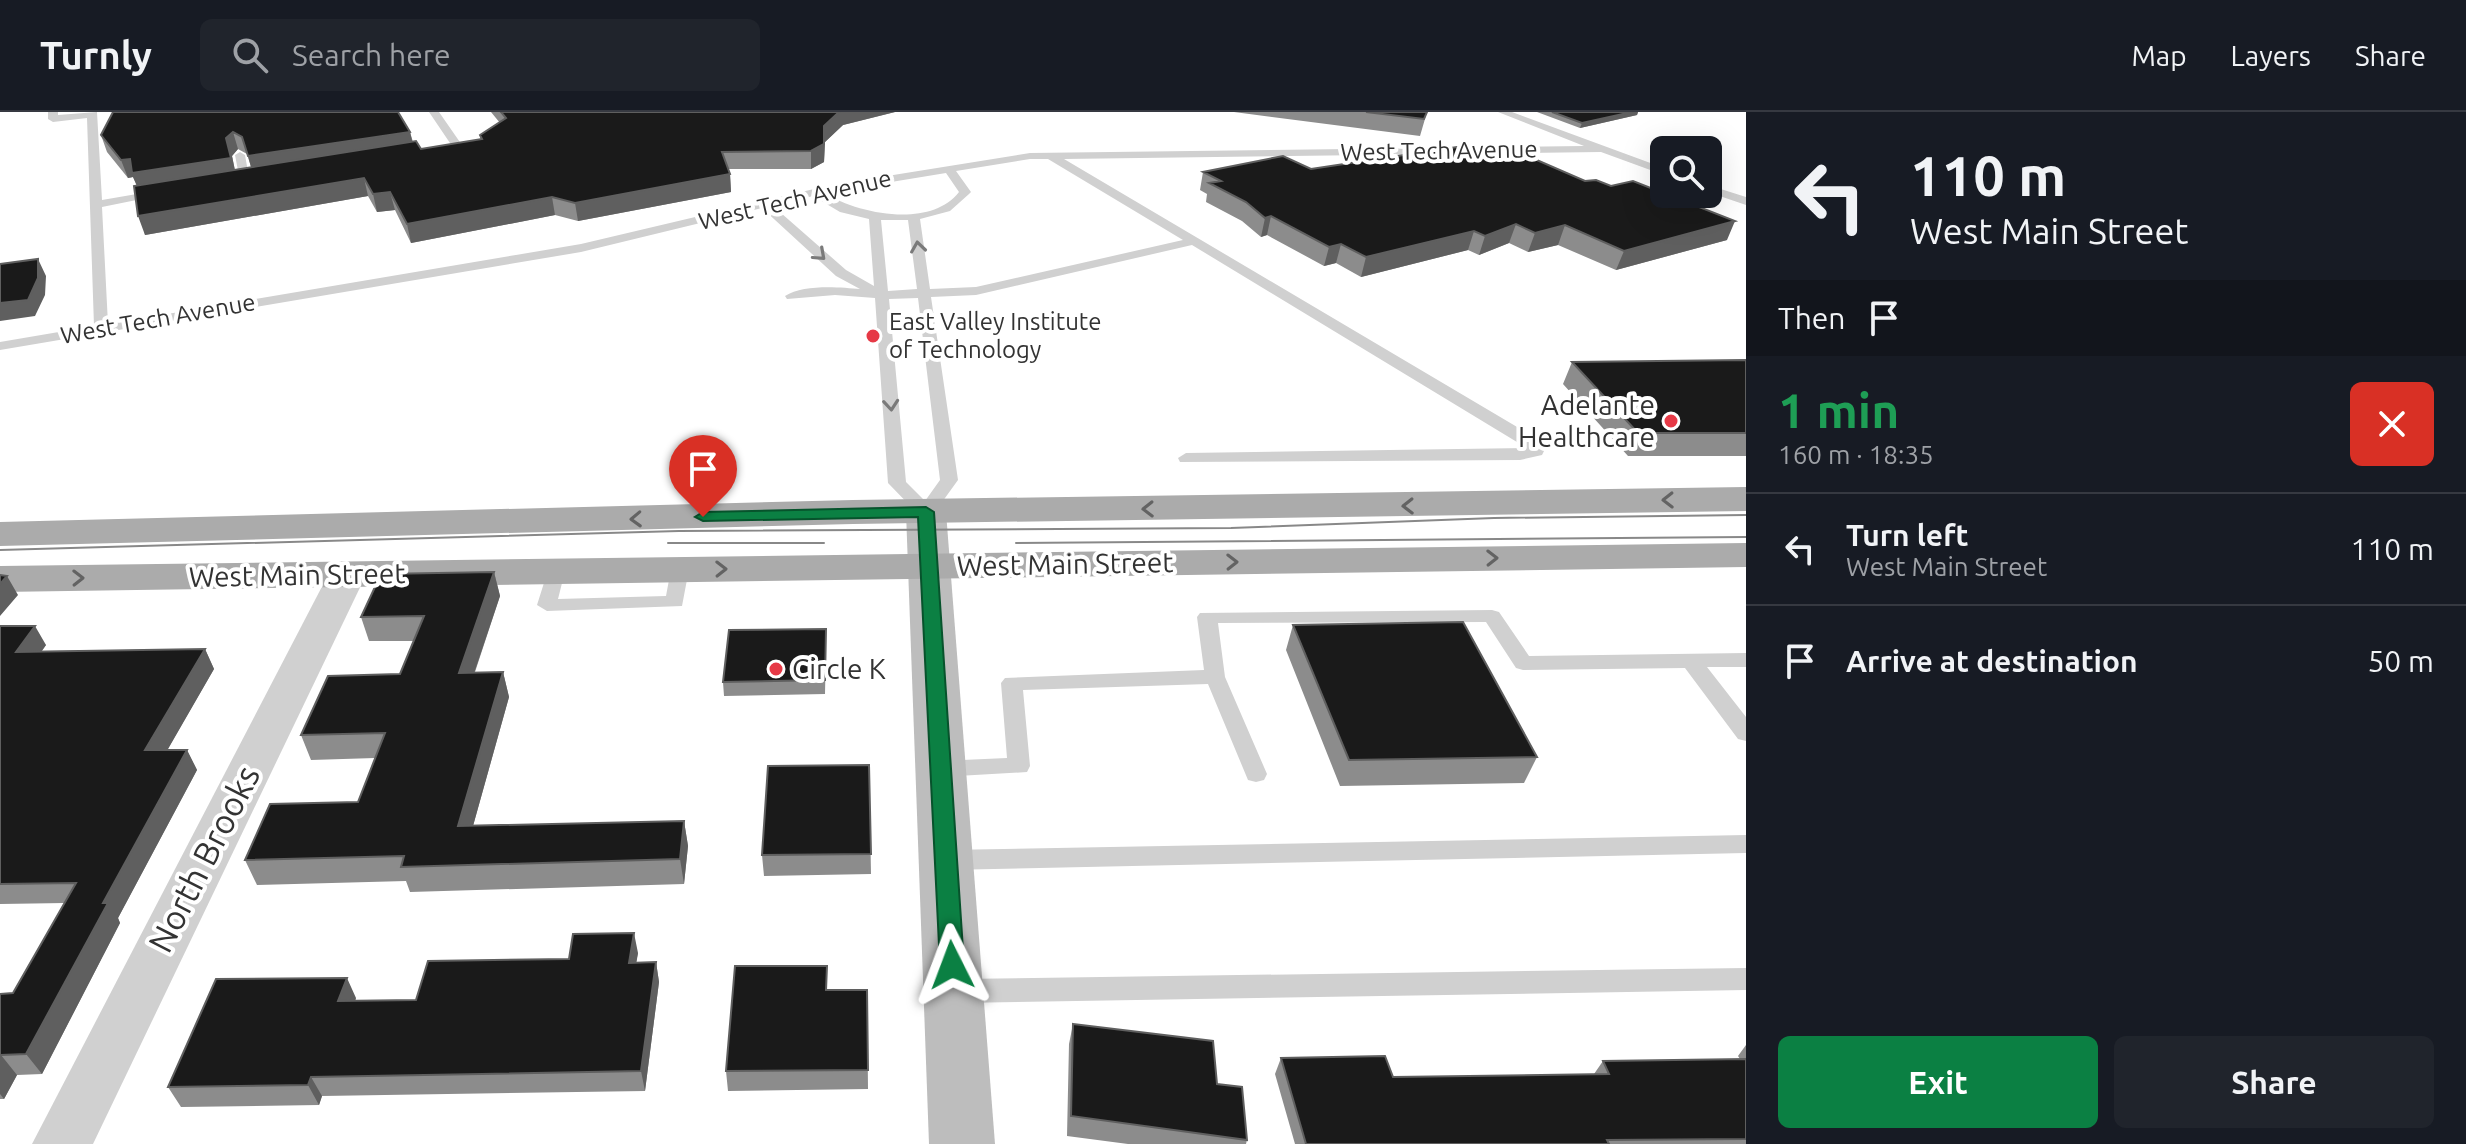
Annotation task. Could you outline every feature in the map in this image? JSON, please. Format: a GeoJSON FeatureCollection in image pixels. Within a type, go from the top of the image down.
{"type":"FeatureCollection","features":[{"type":"Feature","properties":{"kind":"main road","name":"West Main Street"},"geometry":{"type":"LineString","coordinates":[[0,579],[347,575],[551,588],[677,586],[928,538],[1746,499]]}},
{"type":"Feature","properties":{"kind":"main road","name":"West Main Street"},"geometry":{"type":"LineString","coordinates":[[0,534],[928,538],[1746,555]]}},
{"type":"Feature","properties":{"kind":"street"},"geometry":{"type":"LineString","coordinates":[[928,538],[962,1144]]}},
{"type":"Feature","properties":{"kind":"street","name":"North Brooks"},"geometry":{"type":"LineString","coordinates":[[62,1144],[347,575]]}},
{"type":"Feature","properties":{"kind":"lane"},"geometry":{"type":"LineString","coordinates":[[53,112],[53,119],[92,113],[101,328]]}},
{"type":"Feature","properties":{"kind":"lane"},"geometry":{"type":"LineString","coordinates":[[428,153],[459,148],[434,112]]}},
{"type":"Feature","properties":{"kind":"lane"},"geometry":{"type":"LineString","coordinates":[[1503,112],[1650,167]]}},
{"type":"Feature","properties":{"kind":"lane","name":"West Tech Avenue"},"geometry":{"type":"LineString","coordinates":[[0,346],[581,248],[816,193],[948,168],[1051,156],[1600,149]]}},
{"type":"Feature","properties":{"kind":"lane"},"geometry":{"type":"LineString","coordinates":[[240,155],[246,181]]}},
{"type":"Feature","properties":{"kind":"lane"},"geometry":{"type":"LineString","coordinates":[[1051,156],[1535,444],[1536,451],[1520,455],[1186,458]]}},
{"type":"Feature","properties":{"kind":"lane"},"geometry":{"type":"LineString","coordinates":[[816,193],[840,208],[875,216],[914,217],[934,213],[961,200],[965,192],[963,184],[948,168]]}},
{"type":"Feature","properties":{"kind":"lane"},"geometry":{"type":"LineString","coordinates":[[231,183],[261,178]]}},
{"type":"Feature","properties":{"kind":"lane"},"geometry":{"type":"LineString","coordinates":[[97,204],[171,192]]}},
{"type":"Feature","properties":{"kind":"lane"},"geometry":{"type":"LineString","coordinates":[[1722,193],[1746,201]]}},
{"type":"Feature","properties":{"kind":"lane"},"geometry":{"type":"LineString","coordinates":[[766,206],[841,273],[882,295]]}},
{"type":"Feature","properties":{"kind":"lane"},"geometry":{"type":"LineString","coordinates":[[875,216],[897,483],[928,538]]}},
{"type":"Feature","properties":{"kind":"lane"},"geometry":{"type":"LineString","coordinates":[[914,217],[949,480],[928,538]]}},
{"type":"Feature","properties":{"kind":"lane"},"geometry":{"type":"LineString","coordinates":[[792,296],[835,291],[882,295],[976,291],[1195,241]]}},
{"type":"Feature","properties":{"kind":"lane"},"geometry":{"type":"LineString","coordinates":[[1256,774],[1215,677],[1207,617],[1492,616],[1523,663],[1746,660]]}},
{"type":"Feature","properties":{"kind":"lane"},"geometry":{"type":"LineString","coordinates":[[1691,661],[1746,733]]}},
{"type":"Feature","properties":{"kind":"lane"},"geometry":{"type":"LineString","coordinates":[[940,769],[1019,766],[1012,683],[1215,677]]}},
{"type":"Feature","properties":{"kind":"lane"},"geometry":{"type":"LineString","coordinates":[[945,860],[1746,844]]}},
{"type":"Feature","properties":{"kind":"lane"},"geometry":{"type":"LineString","coordinates":[[953,991],[1746,979]]}},
{"type":"Feature","properties":{"kind":"building"},"geometry":{"type":"Polygon","coordinates":[[[113,112],[398,112],[410,132],[248,156],[242,137],[233,132],[226,138],[231,158],[132,173],[130,159],[121,160],[101,135],[113,112]]]}},
{"type":"Feature","properties":{"kind":"building"},"geometry":{"type":"Polygon","coordinates":[[[501,112],[839,112],[824,126],[824,144],[811,151],[722,152],[730,174],[575,203],[552,197],[407,224],[390,192],[373,194],[364,178],[138,216],[134,186],[416,141],[421,149],[482,139],[480,135],[506,118],[501,112]]]}},
{"type":"Feature","properties":{"kind":"building"},"geometry":{"type":"Polygon","coordinates":[[[1366,112],[1427,112],[1424,119],[1366,112]]]}},
{"type":"Feature","properties":{"kind":"building"},"geometry":{"type":"Polygon","coordinates":[[[1552,112],[1632,112],[1582,123],[1552,112]]]}},
{"type":"Feature","properties":{"kind":"building"},"geometry":{"type":"Polygon","coordinates":[[[1457,147],[1466,151],[1530,157],[1585,181],[1596,180],[1611,186],[1633,181],[1650,188],[1650,208],[1702,208],[1735,221],[1624,251],[1565,225],[1535,233],[1516,224],[1485,236],[1474,231],[1366,257],[1341,244],[1329,247],[1271,216],[1265,218],[1246,202],[1209,183],[1221,181],[1203,172],[1283,156],[1311,169],[1457,147]]]}},
{"type":"Feature","properties":{"kind":"building"},"geometry":{"type":"Polygon","coordinates":[[[38,259],[38,278],[28,300],[0,303],[0,264],[38,259]]]}},
{"type":"Feature","properties":{"kind":"building"},"geometry":{"type":"Polygon","coordinates":[[[1746,360],[1746,433],[1638,433],[1572,362],[1746,360]]]}},
{"type":"Feature","properties":{"kind":"building"},"geometry":{"type":"Polygon","coordinates":[[[494,572],[459,673],[503,672],[458,826],[684,821],[680,859],[401,867],[404,856],[245,860],[270,804],[358,802],[385,733],[301,735],[328,676],[400,674],[424,616],[361,617],[381,574],[494,572]]]}},
{"type":"Feature","properties":{"kind":"building"},"geometry":{"type":"Polygon","coordinates":[[[1463,622],[1537,757],[1349,760],[1293,625],[1463,622]]]}},
{"type":"Feature","properties":{"kind":"building"},"geometry":{"type":"Polygon","coordinates":[[[0,626],[35,626],[16,652],[205,649],[145,750],[187,750],[103,903],[108,903],[26,1054],[1,1055],[0,1058],[0,994],[13,993],[76,883],[0,884],[0,626]]]}},
{"type":"Feature","properties":{"kind":"building","name":"Circle K"},"geometry":{"type":"Polygon","coordinates":[[[826,629],[825,680],[723,682],[729,630],[826,629]]]}},
{"type":"Feature","properties":{"kind":"building"},"geometry":{"type":"Polygon","coordinates":[[[869,765],[871,854],[762,855],[768,766],[869,765]]]}},
{"type":"Feature","properties":{"kind":"building"},"geometry":{"type":"Polygon","coordinates":[[[634,933],[629,963],[656,962],[641,1071],[311,1077],[308,1085],[168,1087],[216,979],[347,978],[338,1001],[416,1000],[428,961],[569,959],[573,934],[634,933]]]}},
{"type":"Feature","properties":{"kind":"building"},"geometry":{"type":"Polygon","coordinates":[[[735,966],[827,966],[826,990],[867,990],[868,1070],[726,1071],[735,966]]]}},
{"type":"Feature","properties":{"kind":"building"},"geometry":{"type":"Polygon","coordinates":[[[1073,1024],[1213,1041],[1217,1084],[1242,1087],[1247,1140],[1071,1116],[1073,1024]]]}},
{"type":"Feature","properties":{"kind":"building"},"geometry":{"type":"Polygon","coordinates":[[[1385,1056],[1393,1077],[1609,1074],[1603,1061],[1746,1059],[1746,1139],[1607,1140],[1609,1144],[1306,1144],[1281,1058],[1385,1056]]]}},
{"type":"Feature","properties":{"kind":"tram line"},"geometry":{"type":"LineString","coordinates":[[0,550],[679,531],[1231,528],[1494,518],[1746,515]]}},
{"type":"Feature","properties":{"kind":"tram line"},"geometry":{"type":"LineString","coordinates":[[1016,543],[1746,537]]}},
{"type":"Feature","properties":{"kind":"tram line"},"geometry":{"type":"LineString","coordinates":[[668,543],[824,543]]}},
{"type":"Feature","properties":{"kind":"place","name":"East Valley Institute of Technology"},"geometry":{"type":"Point","coordinates":[873,336]}},
{"type":"Feature","properties":{"kind":"place","name":"Adelante Healthcare"},"geometry":{"type":"Point","coordinates":[1671,421]}},
{"type":"Feature","properties":{"kind":"place","name":"Circle K"},"geometry":{"type":"Point","coordinates":[776,669]}},
{"type":"Feature","properties":{"kind":"route"},"geometry":{"type":"LineString","coordinates":[[703,517],[926,512],[952,965]]}}]}
